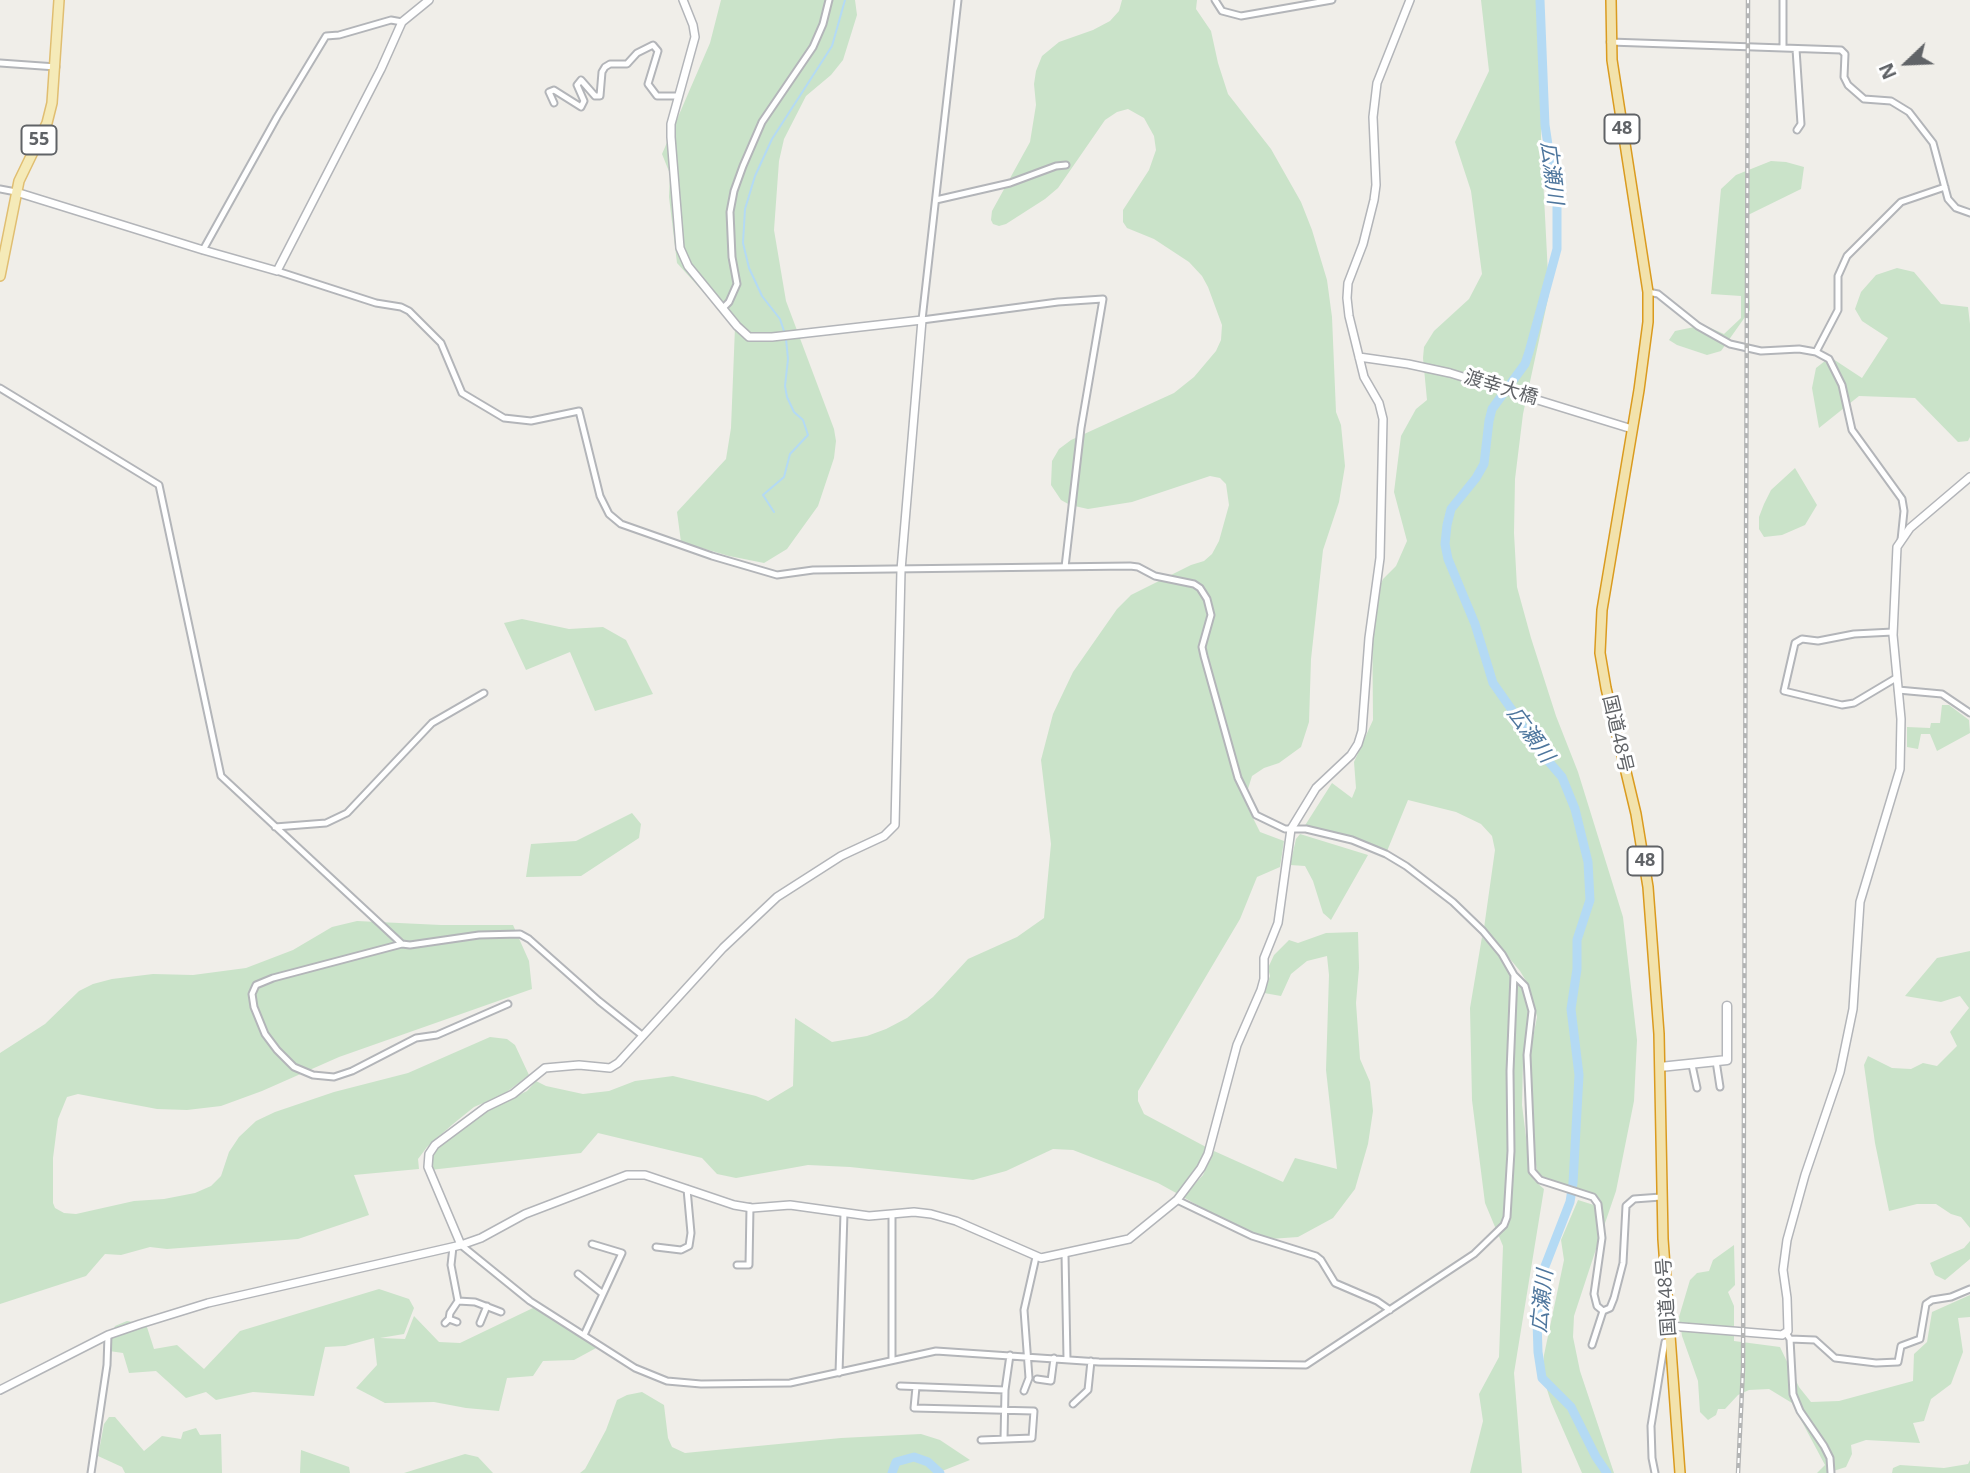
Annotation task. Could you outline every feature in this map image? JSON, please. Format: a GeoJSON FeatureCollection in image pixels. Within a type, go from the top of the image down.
{"type":"FeatureCollection","features":[{"type":"Feature","properties":{"kind":"highway","name":"国道48号"},"geometry":{"type":"LineString","coordinates":[[1611,0],[1610,42],[1648,292],[1646,342],[1602,610],[1600,653],[1644,856],[1658,1022],[1661,1197],[1680,1473]]}},
{"type":"Feature","properties":{"kind":"main road","name":"55"},"geometry":{"type":"LineString","coordinates":[[0,276],[19,181],[47,122],[52,103],[59,0]]}},
{"type":"Feature","properties":{"kind":"main road"},"geometry":{"type":"LineString","coordinates":[[1660,1068],[1727,1060],[1727,1006]]}},
{"type":"Feature","properties":{"kind":"street"},"geometry":{"type":"LineString","coordinates":[[277,271],[381,69],[402,22],[429,0]]}},
{"type":"Feature","properties":{"kind":"street"},"geometry":{"type":"LineString","coordinates":[[683,0],[695,37],[671,124],[680,248],[688,266],[745,334],[755,337],[1103,299],[1081,428],[1065,568]]}},
{"type":"Feature","properties":{"kind":"street"},"geometry":{"type":"LineString","coordinates":[[723,309],[737,284],[732,257],[730,212],[734,191],[762,122],[813,47],[829,0]]}},
{"type":"Feature","properties":{"kind":"street"},"geometry":{"type":"LineString","coordinates":[[958,0],[922,320],[901,570],[895,825],[884,836],[841,856],[777,897],[723,948],[614,1066],[579,1065],[541,1070],[513,1094],[489,1105],[435,1145],[429,1154],[428,1167],[457,1246],[530,1301],[635,1368],[667,1381],[701,1384],[790,1383],[936,1351],[1091,1361],[1306,1365],[1474,1254],[1504,1225],[1511,1151],[1510,1071],[1514,975]]}},
{"type":"Feature","properties":{"kind":"street"},"geometry":{"type":"LineString","coordinates":[[1215,0],[1222,11],[1241,16],[1332,0]]}},
{"type":"Feature","properties":{"kind":"street"},"geometry":{"type":"LineString","coordinates":[[0,1390],[108,1335],[208,1303],[457,1246],[481,1238],[525,1214],[627,1175],[645,1175],[750,1208],[790,1205],[869,1216],[914,1212],[956,1221],[1036,1257],[1051,1257],[1129,1239],[1177,1200],[1208,1154],[1237,1045],[1261,990],[1264,958],[1278,923],[1291,828],[1316,788],[1351,755],[1362,731],[1369,639],[1380,558],[1383,419],[1364,377],[1347,298],[1348,283],[1363,244],[1374,200],[1374,100],[1380,74],[1410,0]]}},
{"type":"Feature","properties":{"kind":"street"},"geometry":{"type":"LineString","coordinates":[[1783,0],[1783,48]]}},
{"type":"Feature","properties":{"kind":"street"},"geometry":{"type":"LineString","coordinates":[[203,250],[277,117],[326,36],[339,35],[391,20],[402,22]]}},
{"type":"Feature","properties":{"kind":"street"},"geometry":{"type":"LineString","coordinates":[[1610,42],[1841,50],[1845,56],[1846,82],[1857,94],[1870,100],[1895,103],[1909,112],[1933,143],[1948,199],[1953,205],[1970,213]]}},
{"type":"Feature","properties":{"kind":"street"},"geometry":{"type":"LineString","coordinates":[[554,103],[549,92],[554,90],[581,107],[584,101],[578,85],[581,80],[594,96],[600,96],[602,72],[605,67],[610,64],[626,64],[637,53],[653,45],[658,51],[648,84],[657,96],[678,96]]}},
{"type":"Feature","properties":{"kind":"street"},"geometry":{"type":"LineString","coordinates":[[1796,49],[1801,124],[1797,130]]}},
{"type":"Feature","properties":{"kind":"street"},"geometry":{"type":"LineString","coordinates":[[0,63],[56,67]]}},
{"type":"Feature","properties":{"kind":"street"},"geometry":{"type":"LineString","coordinates":[[936,200],[1010,183],[1056,166],[1066,165]]}},
{"type":"Feature","properties":{"kind":"street"},"geometry":{"type":"LineString","coordinates":[[1816,352],[1838,310],[1839,276],[1847,256],[1901,202],[1945,187]]}},
{"type":"Feature","properties":{"kind":"street"},"geometry":{"type":"LineString","coordinates":[[0,189],[277,271],[364,300],[409,311],[441,343],[462,393],[504,418],[531,421],[579,411],[600,496],[605,508],[621,524],[712,556],[777,575],[813,570],[1135,566],[1155,576],[1194,584],[1208,599],[1211,615],[1202,647],[1238,778],[1256,815],[1285,829],[1306,829],[1352,840],[1406,866],[1453,902],[1483,931],[1527,990],[1532,1011],[1527,1055],[1533,1173],[1540,1180],[1593,1197],[1600,1211],[1602,1238],[1594,1294],[1597,1306],[1603,1311]]}},
{"type":"Feature","properties":{"kind":"street"},"geometry":{"type":"LineString","coordinates":[[1648,292],[1658,293],[1698,326],[1730,344],[1761,351],[1795,349],[1816,352],[1829,359],[1842,385],[1852,430],[1902,499],[1904,511],[1894,572],[1893,632],[1901,735],[1899,769],[1860,902],[1853,1009],[1840,1073],[1805,1175],[1787,1240],[1783,1270],[1793,1394],[1800,1411],[1830,1458],[1831,1473]]}},
{"type":"Feature","properties":{"kind":"street","name":"渡幸大橋"},"geometry":{"type":"LineString","coordinates":[[1359,358],[1408,364],[1454,374],[1632,429]]}},
{"type":"Feature","properties":{"kind":"street"},"geometry":{"type":"LineString","coordinates":[[0,388],[159,485],[221,776],[402,944]]}},
{"type":"Feature","properties":{"kind":"street"},"geometry":{"type":"LineString","coordinates":[[1901,540],[1910,528],[1970,477]]}},
{"type":"Feature","properties":{"kind":"street"},"geometry":{"type":"LineString","coordinates":[[1893,632],[1854,634],[1818,641],[1802,639],[1795,643],[1784,691],[1842,705],[1854,703],[1896,678]]}},
{"type":"Feature","properties":{"kind":"street"},"geometry":{"type":"LineString","coordinates":[[1898,690],[1942,694],[1970,713]]}},
{"type":"Feature","properties":{"kind":"street"},"geometry":{"type":"LineString","coordinates":[[275,827],[326,823],[347,813],[432,723],[484,693]]}},
{"type":"Feature","properties":{"kind":"street"},"geometry":{"type":"LineString","coordinates":[[508,1004],[436,1035],[416,1038],[352,1071],[334,1077],[313,1075],[294,1067],[277,1050],[265,1034],[254,1007],[252,994],[256,985],[273,978],[402,944],[479,935],[525,936],[643,1036]]}},
{"type":"Feature","properties":{"kind":"street"},"geometry":{"type":"LineString","coordinates":[[1716,1061],[1720,1087]]}},
{"type":"Feature","properties":{"kind":"street"},"geometry":{"type":"LineString","coordinates":[[1692,1065],[1697,1088]]}},
{"type":"Feature","properties":{"kind":"street"},"geometry":{"type":"LineString","coordinates":[[656,1247],[681,1250],[689,1246],[691,1233],[687,1189]]}},
{"type":"Feature","properties":{"kind":"street"},"geometry":{"type":"LineString","coordinates":[[1592,1345],[1603,1311],[1610,1308],[1623,1262],[1626,1206],[1634,1199],[1661,1197]]}},
{"type":"Feature","properties":{"kind":"street"},"geometry":{"type":"LineString","coordinates":[[1177,1200],[1252,1236],[1315,1256],[1321,1260],[1335,1283],[1377,1301],[1390,1310]]}},
{"type":"Feature","properties":{"kind":"street"},"geometry":{"type":"LineString","coordinates":[[737,1265],[750,1265],[750,1208]]}},
{"type":"Feature","properties":{"kind":"street"},"geometry":{"type":"LineString","coordinates":[[839,1373],[844,1213]]}},
{"type":"Feature","properties":{"kind":"street"},"geometry":{"type":"LineString","coordinates":[[892,1214],[892,1360]]}},
{"type":"Feature","properties":{"kind":"street"},"geometry":{"type":"LineString","coordinates":[[584,1335],[622,1253],[592,1244]]}},
{"type":"Feature","properties":{"kind":"street"},"geometry":{"type":"LineString","coordinates":[[444,1275],[452,1265],[457,1246]]}},
{"type":"Feature","properties":{"kind":"street"},"geometry":{"type":"LineString","coordinates":[[1065,1254],[1067,1359]]}},
{"type":"Feature","properties":{"kind":"street"},"geometry":{"type":"LineString","coordinates":[[1024,1391],[1029,1378],[1024,1310],[1036,1257]]}},
{"type":"Feature","properties":{"kind":"street"},"geometry":{"type":"LineString","coordinates":[[452,1265],[458,1301],[447,1321],[457,1322]]}},
{"type":"Feature","properties":{"kind":"street"},"geometry":{"type":"LineString","coordinates":[[578,1275],[603,1294]]}},
{"type":"Feature","properties":{"kind":"street"},"geometry":{"type":"LineString","coordinates":[[1670,1326],[1815,1340],[1835,1357],[1877,1363],[1898,1362],[1901,1346],[1920,1339],[1926,1304],[1970,1289]]}},
{"type":"Feature","properties":{"kind":"street"},"geometry":{"type":"LineString","coordinates":[[458,1301],[475,1302],[501,1312]]}},
{"type":"Feature","properties":{"kind":"street"},"geometry":{"type":"LineString","coordinates":[[480,1323],[486,1306]]}},
{"type":"Feature","properties":{"kind":"street"},"geometry":{"type":"LineString","coordinates":[[91,1473],[107,1365],[108,1335]]}},
{"type":"Feature","properties":{"kind":"street"},"geometry":{"type":"LineString","coordinates":[[1655,1473],[1651,1426],[1662,1353],[1665,1342],[1670,1342]]}},
{"type":"Feature","properties":{"kind":"street"},"geometry":{"type":"LineString","coordinates":[[1003,1439],[1004,1390],[1010,1355]]}},
{"type":"Feature","properties":{"kind":"street"},"geometry":{"type":"LineString","coordinates":[[1037,1378],[1051,1381],[1054,1358]]}},
{"type":"Feature","properties":{"kind":"street"},"geometry":{"type":"LineString","coordinates":[[1073,1404],[1088,1390],[1091,1361]]}},
{"type":"Feature","properties":{"kind":"street"},"geometry":{"type":"LineString","coordinates":[[900,1386],[1004,1390]]}},
{"type":"Feature","properties":{"kind":"street"},"geometry":{"type":"LineString","coordinates":[[916,1387],[914,1408],[1034,1411],[1032,1438],[981,1440]]}},
{"type":"Feature","properties":{"kind":"green space"},"geometry":{"type":"Polygon","coordinates":[[[721,0],[855,0],[857,15],[843,60],[831,75],[806,96],[784,139],[779,161],[774,230],[786,301],[834,429],[836,441],[834,458],[818,506],[787,549],[764,563],[681,542],[677,512],[726,459],[731,428],[735,327],[677,263],[669,197],[670,174],[662,154],[710,43],[721,0]]]}},
{"type":"Feature","properties":{"kind":"green space"},"geometry":{"type":"Polygon","coordinates":[[[1122,0],[1197,0],[1196,9],[1211,31],[1228,94],[1271,149],[1301,202],[1327,280],[1332,317],[1336,412],[1341,425],[1345,466],[1339,502],[1323,550],[1311,659],[1309,722],[1301,747],[1279,763],[1252,776],[1247,792],[1247,806],[1260,832],[1284,841],[1280,867],[1257,877],[1240,919],[1138,1091],[1138,1101],[1144,1114],[1206,1147],[1198,1172],[1178,1194],[1158,1183],[1073,1150],[1053,1149],[1006,1171],[973,1180],[808,1165],[736,1178],[717,1174],[702,1158],[598,1133],[581,1153],[430,1170],[431,1155],[440,1143],[484,1112],[527,1091],[536,1081],[546,1086],[583,1094],[609,1091],[635,1081],[673,1076],[768,1101],[793,1086],[795,1018],[832,1042],[867,1036],[886,1029],[907,1018],[933,997],[968,959],[1017,937],[1044,918],[1051,844],[1041,760],[1053,714],[1073,672],[1117,609],[1131,595],[1204,561],[1212,554],[1219,541],[1229,505],[1226,484],[1220,478],[1210,476],[1132,502],[1088,509],[1061,500],[1051,485],[1052,461],[1059,449],[1071,440],[1174,393],[1194,377],[1216,351],[1221,340],[1222,325],[1202,276],[1189,262],[1154,239],[1127,228],[1123,222],[1123,210],[1149,170],[1156,150],[1154,136],[1144,118],[1128,109],[1105,120],[1058,188],[1006,224],[999,226],[991,220],[992,211],[1030,142],[1036,105],[1034,84],[1042,56],[1059,42],[1110,21],[1119,11],[1122,0]]]}},
{"type":"Feature","properties":{"kind":"green space"},"geometry":{"type":"Polygon","coordinates":[[[1481,0],[1544,0],[1541,138],[1549,294],[1523,414],[1515,479],[1514,533],[1517,587],[1531,638],[1556,716],[1578,772],[1623,917],[1637,1040],[1634,1101],[1616,1191],[1603,1229],[1599,1200],[1548,1186],[1540,1180],[1537,1171],[1528,1116],[1529,1057],[1537,1017],[1529,986],[1484,928],[1495,850],[1492,836],[1481,824],[1456,812],[1408,800],[1385,856],[1331,832],[1304,827],[1332,783],[1352,798],[1356,788],[1354,762],[1373,720],[1372,602],[1383,579],[1396,566],[1407,541],[1394,492],[1401,436],[1416,409],[1427,400],[1424,347],[1434,331],[1469,299],[1482,274],[1471,191],[1455,142],[1489,71],[1481,0]]]}},
{"type":"Feature","properties":{"kind":"green space"},"geometry":{"type":"Polygon","coordinates":[[[1771,161],[1804,167],[1801,189],[1746,216],[1750,310],[1721,351],[1707,355],[1677,345],[1669,340],[1675,331],[1704,325],[1724,334],[1741,318],[1741,296],[1711,294],[1721,189],[1736,175],[1771,161]]]}},
{"type":"Feature","properties":{"kind":"green space"},"geometry":{"type":"Polygon","coordinates":[[[1897,268],[1914,272],[1941,304],[1968,307],[1968,441],[1958,442],[1915,398],[1859,396],[1819,428],[1812,388],[1816,368],[1830,357],[1862,378],[1888,338],[1862,321],[1855,309],[1861,292],[1876,275],[1897,268]]]}},
{"type":"Feature","properties":{"kind":"green space"},"geometry":{"type":"Polygon","coordinates":[[[1795,468],[1817,505],[1805,525],[1782,535],[1764,537],[1759,529],[1759,517],[1764,504],[1771,490],[1795,468]]]}},
{"type":"Feature","properties":{"kind":"green space"},"geometry":{"type":"Polygon","coordinates":[[[522,619],[569,629],[603,627],[626,640],[653,694],[595,711],[570,652],[526,670],[504,623],[522,619]]]}},
{"type":"Feature","properties":{"kind":"green space"},"geometry":{"type":"Polygon","coordinates":[[[1942,705],[1949,705],[1969,720],[1970,733],[1937,751],[1930,734],[1921,734],[1918,749],[1907,747],[1907,727],[1930,728],[1931,723],[1940,723],[1942,705]]]}},
{"type":"Feature","properties":{"kind":"green space"},"geometry":{"type":"Polygon","coordinates":[[[632,813],[641,824],[639,838],[581,876],[526,877],[531,844],[576,841],[632,813]]]}},
{"type":"Feature","properties":{"kind":"green space"},"geometry":{"type":"Polygon","coordinates":[[[1300,834],[1368,855],[1331,920],[1323,913],[1313,881],[1305,866],[1290,865],[1296,839],[1300,834]]]}},
{"type":"Feature","properties":{"kind":"green space"},"geometry":{"type":"Polygon","coordinates":[[[357,921],[513,925],[529,961],[532,989],[339,1057],[221,1106],[187,1110],[157,1109],[78,1094],[67,1097],[58,1119],[53,1158],[55,1208],[64,1213],[76,1214],[134,1201],[195,1193],[211,1186],[221,1176],[229,1152],[239,1137],[256,1121],[334,1092],[408,1073],[490,1037],[507,1039],[515,1045],[529,1075],[504,1094],[474,1107],[453,1124],[427,1147],[418,1159],[419,1169],[354,1175],[369,1215],[298,1239],[167,1249],[150,1247],[121,1255],[105,1254],[86,1276],[0,1304],[0,1053],[45,1024],[79,991],[93,984],[153,974],[193,975],[246,968],[293,950],[332,927],[357,921]]]}},
{"type":"Feature","properties":{"kind":"green space"},"geometry":{"type":"Polygon","coordinates":[[[1358,932],[1356,1003],[1360,1059],[1370,1082],[1373,1111],[1368,1144],[1355,1189],[1333,1218],[1298,1237],[1270,1239],[1243,1231],[1183,1197],[1203,1175],[1214,1151],[1283,1182],[1295,1158],[1337,1169],[1326,1070],[1329,975],[1327,956],[1307,961],[1291,974],[1281,996],[1264,993],[1270,976],[1268,968],[1274,955],[1289,940],[1298,943],[1326,933],[1358,932]]]}},
{"type":"Feature","properties":{"kind":"green space"},"geometry":{"type":"Polygon","coordinates":[[[1482,937],[1518,976],[1528,996],[1530,1026],[1523,1062],[1522,1105],[1530,1169],[1534,1180],[1544,1189],[1514,1373],[1522,1473],[1470,1473],[1483,1421],[1479,1394],[1499,1357],[1503,1246],[1485,1203],[1472,1100],[1470,1008],[1482,937]]]}},
{"type":"Feature","properties":{"kind":"green space"},"geometry":{"type":"Polygon","coordinates":[[[1970,951],[1970,1228],[1961,1217],[1936,1204],[1917,1204],[1889,1211],[1875,1143],[1864,1065],[1868,1056],[1892,1068],[1911,1069],[1923,1063],[1937,1066],[1957,1046],[1950,1032],[1969,1008],[1960,996],[1941,1002],[1905,996],[1937,958],[1970,951]]]}},
{"type":"Feature","properties":{"kind":"green space"},"geometry":{"type":"Polygon","coordinates":[[[1578,1200],[1597,1206],[1600,1237],[1574,1316],[1573,1337],[1580,1371],[1614,1473],[1582,1473],[1551,1402],[1542,1374],[1564,1260],[1561,1240],[1578,1200]]]}},
{"type":"Feature","properties":{"kind":"green space"},"geometry":{"type":"Polygon","coordinates":[[[1970,1241],[1970,1259],[1945,1280],[1935,1275],[1930,1263],[1964,1248],[1970,1241]]]}},
{"type":"Feature","properties":{"kind":"green space"},"geometry":{"type":"Polygon","coordinates":[[[1734,1245],[1735,1285],[1728,1292],[1734,1306],[1734,1341],[1780,1347],[1799,1387],[1811,1402],[1839,1401],[1913,1381],[1914,1354],[1927,1342],[1932,1312],[1970,1295],[1970,1317],[1958,1318],[1963,1352],[1951,1384],[1931,1399],[1924,1421],[1913,1423],[1920,1443],[1866,1440],[1851,1445],[1852,1454],[1846,1467],[1817,1473],[1825,1465],[1792,1403],[1769,1389],[1749,1390],[1738,1395],[1725,1409],[1718,1409],[1716,1415],[1708,1420],[1700,1412],[1698,1381],[1682,1336],[1679,1317],[1690,1280],[1697,1273],[1709,1271],[1713,1260],[1734,1245]]]}},
{"type":"Feature","properties":{"kind":"green space"},"geometry":{"type":"Polygon","coordinates":[[[379,1289],[409,1299],[414,1308],[404,1334],[380,1338],[405,1339],[414,1316],[439,1342],[460,1343],[535,1307],[598,1347],[574,1360],[543,1361],[533,1376],[507,1378],[499,1411],[434,1402],[385,1403],[356,1388],[377,1365],[374,1338],[345,1346],[325,1347],[314,1396],[253,1392],[216,1400],[206,1392],[186,1398],[156,1371],[129,1373],[123,1353],[109,1351],[115,1326],[127,1321],[146,1324],[154,1349],[177,1345],[204,1369],[240,1331],[379,1289]]]}},
{"type":"Feature","properties":{"kind":"green space"},"geometry":{"type":"Polygon","coordinates":[[[642,1392],[664,1405],[668,1438],[672,1447],[685,1453],[841,1438],[921,1434],[940,1440],[970,1460],[937,1473],[580,1473],[585,1469],[606,1430],[617,1400],[642,1392]]]}},
{"type":"Feature","properties":{"kind":"green space"},"geometry":{"type":"Polygon","coordinates":[[[109,1417],[115,1417],[144,1451],[162,1436],[181,1439],[183,1432],[196,1428],[200,1435],[221,1434],[222,1473],[125,1473],[122,1467],[98,1456],[104,1424],[109,1417]]]}},
{"type":"Feature","properties":{"kind":"green space"},"geometry":{"type":"Polygon","coordinates":[[[301,1450],[349,1467],[350,1473],[300,1473],[301,1450]]]}},
{"type":"Feature","properties":{"kind":"green space"},"geometry":{"type":"Polygon","coordinates":[[[465,1454],[478,1457],[493,1473],[404,1473],[465,1454]]]}},
{"type":"Feature","properties":{"kind":"green space"},"geometry":{"type":"Polygon","coordinates":[[[1970,1460],[1970,1473],[1892,1473],[1893,1468],[1900,1465],[1944,1468],[1968,1464],[1970,1460]]]}},
{"type":"Feature","properties":{"kind":"waterway"},"geometry":{"type":"LineString","coordinates":[[785,334],[780,319],[762,296],[749,268],[743,243],[745,209],[755,176],[772,139],[832,46],[845,0]]}},
{"type":"Feature","properties":{"kind":"waterway","name":"広瀬川"},"geometry":{"type":"LineString","coordinates":[[1540,0],[1545,125],[1557,206],[1557,249],[1525,364],[1492,409],[1484,464],[1451,509],[1445,544],[1448,559],[1475,624],[1493,683],[1531,741],[1562,777],[1575,809],[1588,862],[1590,900],[1577,940],[1577,969],[1571,1009],[1579,1075],[1573,1183],[1570,1202],[1542,1274],[1537,1320],[1542,1378],[1571,1407],[1607,1473]]}},
{"type":"Feature","properties":{"kind":"waterway"},"geometry":{"type":"LineString","coordinates":[[774,512],[763,495],[784,477],[790,454],[808,435],[803,420],[794,412],[787,397],[786,339]]}},
{"type":"Feature","properties":{"kind":"waterway"},"geometry":{"type":"LineString","coordinates":[[892,1473],[896,1462],[914,1457],[928,1462],[940,1473]]}},
{"type":"Feature","properties":{"kind":"railway"},"geometry":{"type":"LineString","coordinates":[[1738,1473],[1743,1369],[1748,0]]}}]}
